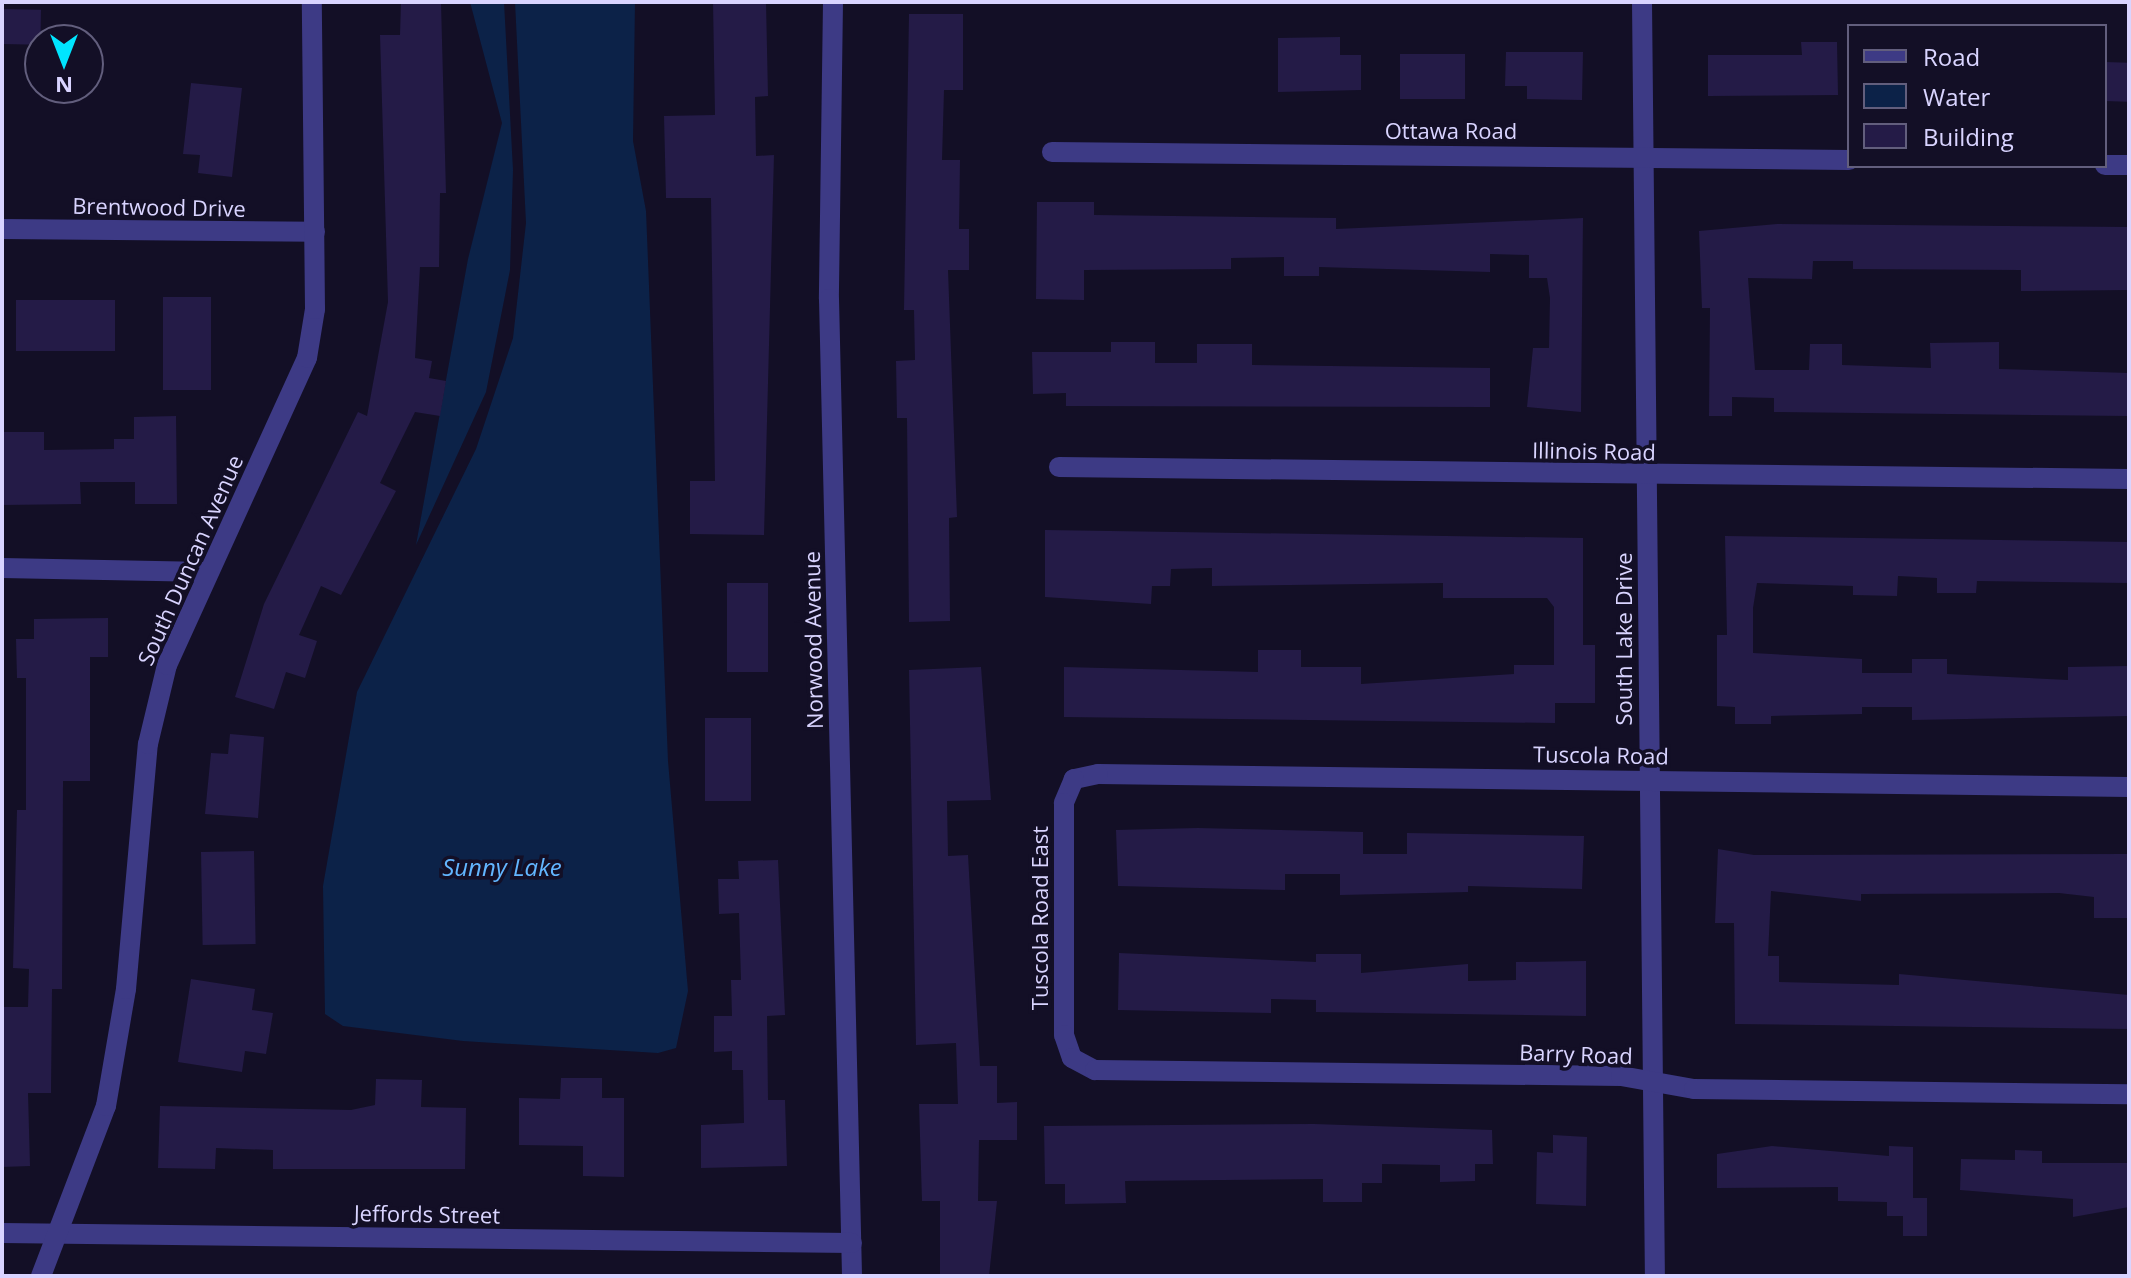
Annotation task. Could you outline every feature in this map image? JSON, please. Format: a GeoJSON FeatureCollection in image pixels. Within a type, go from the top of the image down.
{"type":"FeatureCollection","features":[{"type":"Feature","properties":{"kind":"street","name":"South Duncan Avenue"},"geometry":{"type":"LineString","coordinates":[[41,1276],[106,1106],[126,989],[148,744],[167,665],[307,358],[315,232],[312,2]]}},
{"type":"Feature","properties":{"kind":"street","name":"Norwood Avenue"},"geometry":{"type":"LineString","coordinates":[[833,2],[829,299],[852,1276]]}},
{"type":"Feature","properties":{"kind":"street","name":"South Lake Drive"},"geometry":{"type":"LineString","coordinates":[[1642,2],[1655,1276]]}},
{"type":"Feature","properties":{"kind":"street","name":"Ottawa Road"},"geometry":{"type":"LineString","coordinates":[[1052,152],[1847,160]]}},
{"type":"Feature","properties":{"kind":"street"},"geometry":{"type":"LineString","coordinates":[[2107,165],[2129,165]]}},
{"type":"Feature","properties":{"kind":"street","name":"Brentwood Drive"},"geometry":{"type":"LineString","coordinates":[[2,229],[315,232]]}},
{"type":"Feature","properties":{"kind":"street","name":"Illinois Road"},"geometry":{"type":"LineString","coordinates":[[1059,467],[1647,476],[2129,479]]}},
{"type":"Feature","properties":{"kind":"street"},"geometry":{"type":"LineString","coordinates":[[2,568],[207,572]]}},
{"type":"Feature","properties":{"kind":"street","name":"Tuscola Road"},"geometry":{"type":"LineString","coordinates":[[1074,779],[1098,774],[2129,787]]}},
{"type":"Feature","properties":{"kind":"street","name":"Tuscola Road East"},"geometry":{"type":"LineString","coordinates":[[1072,1058],[1064,1035],[1064,803],[1074,779]]}},
{"type":"Feature","properties":{"kind":"street","name":"Barry Road"},"geometry":{"type":"LineString","coordinates":[[1072,1058],[1095,1070],[1654,1082],[1694,1089],[2129,1094]]}},
{"type":"Feature","properties":{"kind":"street","name":"Jeffords Street"},"geometry":{"type":"LineString","coordinates":[[2,1233],[852,1243]]}},
{"type":"Feature","properties":{"kind":"water"},"geometry":{"type":"Polygon","coordinates":[[[470,2],[504,2],[513,170],[510,270],[486,392],[416,545],[468,259],[502,123],[470,2]]]}},
{"type":"Feature","properties":{"kind":"water","name":"Sunny Lake"},"geometry":{"type":"Polygon","coordinates":[[[515,2],[635,2],[633,141],[646,211],[668,761],[688,991],[676,1048],[658,1053],[463,1041],[343,1026],[325,1014],[323,886],[357,692],[476,449],[513,338],[526,223],[515,2]]]}},
{"type":"Feature","properties":{"kind":"building"},"geometry":{"type":"Polygon","coordinates":[[[401,2],[441,2],[446,193],[440,193],[439,267],[420,267],[415,358],[432,361],[429,378],[446,381],[440,416],[415,412],[380,483],[396,491],[341,595],[321,586],[299,635],[317,641],[305,678],[286,672],[274,709],[235,697],[264,604],[358,412],[367,416],[388,302],[380,35],[400,35],[401,2]]]}},
{"type":"Feature","properties":{"kind":"building"},"geometry":{"type":"Polygon","coordinates":[[[713,2],[766,2],[768,96],[755,97],[756,156],[774,155],[764,535],[690,534],[690,481],[715,481],[711,198],[666,198],[664,116],[715,115],[713,2]]]}},
{"type":"Feature","properties":{"kind":"building"},"geometry":{"type":"Polygon","coordinates":[[[2,9],[41,10],[41,24],[24,24],[24,44],[2,44],[2,9]]]}},
{"type":"Feature","properties":{"kind":"building"},"geometry":{"type":"Polygon","coordinates":[[[909,14],[963,14],[963,90],[944,90],[942,160],[960,160],[959,229],[969,229],[969,270],[948,270],[957,517],[949,518],[950,621],[909,622],[907,418],[897,418],[896,361],[915,360],[914,310],[904,310],[909,14]]]}},
{"type":"Feature","properties":{"kind":"building"},"geometry":{"type":"Polygon","coordinates":[[[1340,37],[1340,55],[1361,55],[1361,90],[1278,92],[1278,38],[1340,37]]]}},
{"type":"Feature","properties":{"kind":"building"},"geometry":{"type":"Polygon","coordinates":[[[1801,42],[1837,42],[1838,95],[1708,96],[1708,55],[1802,55],[1801,42]]]}},
{"type":"Feature","properties":{"kind":"building"},"geometry":{"type":"Polygon","coordinates":[[[1506,52],[1583,52],[1582,100],[1527,99],[1527,86],[1505,86],[1506,52]]]}},
{"type":"Feature","properties":{"kind":"building"},"geometry":{"type":"Polygon","coordinates":[[[1400,54],[1465,54],[1465,99],[1400,99],[1400,54]]]}},
{"type":"Feature","properties":{"kind":"building"},"geometry":{"type":"Polygon","coordinates":[[[2107,62],[2129,63],[2128,102],[2107,101],[2107,62]]]}},
{"type":"Feature","properties":{"kind":"building"},"geometry":{"type":"Polygon","coordinates":[[[191,83],[242,88],[232,177],[198,173],[200,155],[183,154],[191,83]]]}},
{"type":"Feature","properties":{"kind":"building"},"geometry":{"type":"Polygon","coordinates":[[[1037,202],[1094,202],[1094,215],[1336,218],[1336,229],[1583,218],[1581,412],[1527,407],[1533,348],[1549,348],[1550,298],[1547,278],[1529,278],[1529,255],[1490,254],[1490,272],[1319,267],[1319,276],[1284,276],[1284,257],[1231,258],[1231,269],[1084,270],[1084,300],[1036,299],[1037,202]]]}},
{"type":"Feature","properties":{"kind":"building"},"geometry":{"type":"Polygon","coordinates":[[[1777,224],[2129,227],[2129,290],[2021,291],[2021,270],[1853,269],[1853,261],[1813,261],[1812,279],[1748,278],[1755,370],[1809,370],[1810,344],[1842,344],[1842,365],[1931,368],[1930,343],[1999,342],[1999,369],[2129,373],[2129,416],[1774,412],[1774,398],[1732,397],[1732,416],[1709,416],[1710,308],[1702,308],[1699,231],[1777,224]]]}},
{"type":"Feature","properties":{"kind":"building"},"geometry":{"type":"Polygon","coordinates":[[[163,297],[211,297],[211,390],[163,390],[163,297]]]}},
{"type":"Feature","properties":{"kind":"building"},"geometry":{"type":"Polygon","coordinates":[[[16,300],[115,300],[115,351],[16,351],[16,300]]]}},
{"type":"Feature","properties":{"kind":"building"},"geometry":{"type":"Polygon","coordinates":[[[1111,342],[1155,342],[1155,363],[1197,363],[1197,344],[1252,344],[1252,365],[1490,368],[1490,407],[1066,406],[1066,393],[1033,394],[1032,352],[1111,352],[1111,342]]]}},
{"type":"Feature","properties":{"kind":"building"},"geometry":{"type":"Polygon","coordinates":[[[176,416],[177,504],[135,504],[135,482],[80,482],[81,504],[2,505],[2,432],[44,432],[44,450],[114,449],[114,439],[134,439],[134,417],[176,416]]]}},
{"type":"Feature","properties":{"kind":"building"},"geometry":{"type":"Polygon","coordinates":[[[1045,530],[1583,538],[1583,645],[1595,645],[1595,703],[1555,703],[1555,723],[1064,717],[1064,667],[1258,672],[1258,650],[1301,650],[1301,667],[1361,667],[1361,684],[1514,674],[1514,665],[1554,665],[1554,607],[1547,598],[1443,598],[1443,583],[1212,586],[1212,568],[1171,569],[1170,586],[1152,586],[1151,604],[1045,597],[1045,530]]]}},
{"type":"Feature","properties":{"kind":"building"},"geometry":{"type":"Polygon","coordinates":[[[1725,536],[2129,542],[2129,583],[1977,581],[1976,593],[1937,593],[1937,578],[1898,576],[1897,596],[1853,595],[1853,586],[1757,583],[1753,608],[1753,653],[1862,659],[1862,673],[1912,673],[1912,659],[1947,659],[1947,674],[2068,680],[2068,667],[2129,666],[2129,716],[1912,720],[1912,707],[1862,707],[1862,714],[1771,716],[1771,724],[1735,724],[1735,707],[1717,706],[1717,635],[1727,635],[1725,536]]]}},
{"type":"Feature","properties":{"kind":"building"},"geometry":{"type":"Polygon","coordinates":[[[727,583],[768,583],[768,672],[727,672],[727,583]]]}},
{"type":"Feature","properties":{"kind":"building"},"geometry":{"type":"Polygon","coordinates":[[[108,618],[108,657],[90,657],[90,781],[63,781],[62,989],[52,989],[51,1093],[28,1093],[30,1166],[2,1167],[2,1007],[28,1007],[29,969],[13,968],[17,810],[26,810],[26,678],[17,678],[16,639],[34,639],[34,619],[108,618]]]}},
{"type":"Feature","properties":{"kind":"building"},"geometry":{"type":"Polygon","coordinates":[[[981,667],[991,800],[947,801],[948,856],[968,855],[980,1066],[997,1066],[997,1103],[1017,1102],[1017,1140],[979,1140],[978,1201],[997,1201],[989,1276],[940,1276],[940,1201],[922,1201],[919,1104],[958,1104],[956,1043],[916,1045],[909,670],[981,667]]]}},
{"type":"Feature","properties":{"kind":"building"},"geometry":{"type":"Polygon","coordinates":[[[705,718],[751,718],[751,801],[705,801],[705,718]]]}},
{"type":"Feature","properties":{"kind":"building"},"geometry":{"type":"Polygon","coordinates":[[[230,734],[264,737],[258,818],[205,814],[211,753],[228,754],[230,734]]]}},
{"type":"Feature","properties":{"kind":"building"},"geometry":{"type":"Polygon","coordinates":[[[1198,828],[1363,832],[1363,854],[1407,854],[1407,833],[1584,836],[1582,889],[1468,886],[1468,892],[1340,895],[1340,874],[1285,874],[1285,890],[1118,886],[1116,830],[1198,828]]]}},
{"type":"Feature","properties":{"kind":"building"},"geometry":{"type":"Polygon","coordinates":[[[1718,849],[1754,855],[2128,854],[2128,918],[2094,918],[2094,897],[2059,893],[1861,894],[1861,901],[1771,891],[1768,956],[1779,956],[1779,982],[1899,985],[1899,974],[2129,995],[2129,1029],[1735,1024],[1734,923],[1715,923],[1718,849]]]}},
{"type":"Feature","properties":{"kind":"building"},"geometry":{"type":"Polygon","coordinates":[[[254,851],[256,944],[203,945],[201,852],[254,851]]]}},
{"type":"Feature","properties":{"kind":"building"},"geometry":{"type":"Polygon","coordinates":[[[778,860],[785,1015],[767,1016],[768,1100],[785,1100],[787,1166],[701,1168],[701,1125],[744,1123],[743,1070],[732,1070],[732,1051],[714,1052],[714,1016],[732,1016],[731,980],[741,980],[739,913],[719,914],[718,879],[739,879],[738,861],[778,860]]]}},
{"type":"Feature","properties":{"kind":"building"},"geometry":{"type":"Polygon","coordinates":[[[1119,953],[1316,962],[1316,954],[1361,954],[1361,973],[1468,964],[1468,981],[1516,980],[1516,962],[1586,961],[1586,1016],[1316,1012],[1316,1000],[1271,999],[1271,1013],[1118,1010],[1119,953]]]}},
{"type":"Feature","properties":{"kind":"building"},"geometry":{"type":"Polygon","coordinates":[[[191,979],[255,989],[252,1010],[273,1013],[266,1054],[245,1051],[242,1072],[178,1062],[191,979]]]}},
{"type":"Feature","properties":{"kind":"building"},"geometry":{"type":"Polygon","coordinates":[[[561,1078],[602,1078],[602,1098],[624,1098],[624,1177],[583,1176],[583,1146],[519,1145],[519,1098],[560,1099],[561,1078]]]}},
{"type":"Feature","properties":{"kind":"building"},"geometry":{"type":"Polygon","coordinates":[[[376,1079],[422,1080],[421,1107],[466,1108],[465,1169],[273,1169],[273,1150],[216,1148],[215,1169],[158,1168],[160,1106],[351,1110],[375,1105],[376,1079]]]}},
{"type":"Feature","properties":{"kind":"building"},"geometry":{"type":"Polygon","coordinates":[[[1314,1124],[1492,1130],[1493,1164],[1475,1164],[1475,1181],[1440,1182],[1440,1165],[1382,1164],[1382,1183],[1362,1183],[1362,1202],[1323,1202],[1323,1179],[1125,1181],[1126,1203],[1065,1204],[1065,1184],[1045,1184],[1044,1126],[1314,1124]]]}},
{"type":"Feature","properties":{"kind":"building"},"geometry":{"type":"Polygon","coordinates":[[[1553,1135],[1587,1137],[1586,1206],[1536,1204],[1537,1152],[1553,1153],[1553,1135]]]}},
{"type":"Feature","properties":{"kind":"building"},"geometry":{"type":"Polygon","coordinates":[[[1772,1146],[1889,1156],[1889,1146],[1913,1147],[1913,1198],[1927,1198],[1927,1236],[1903,1236],[1903,1216],[1887,1216],[1887,1202],[1838,1201],[1838,1187],[1717,1188],[1717,1154],[1772,1146]]]}},
{"type":"Feature","properties":{"kind":"building"},"geometry":{"type":"Polygon","coordinates":[[[2015,1150],[2042,1151],[2042,1163],[2129,1163],[2129,1207],[2073,1217],[2073,1199],[1960,1190],[1961,1159],[2015,1160],[2015,1150]]]}}]}
